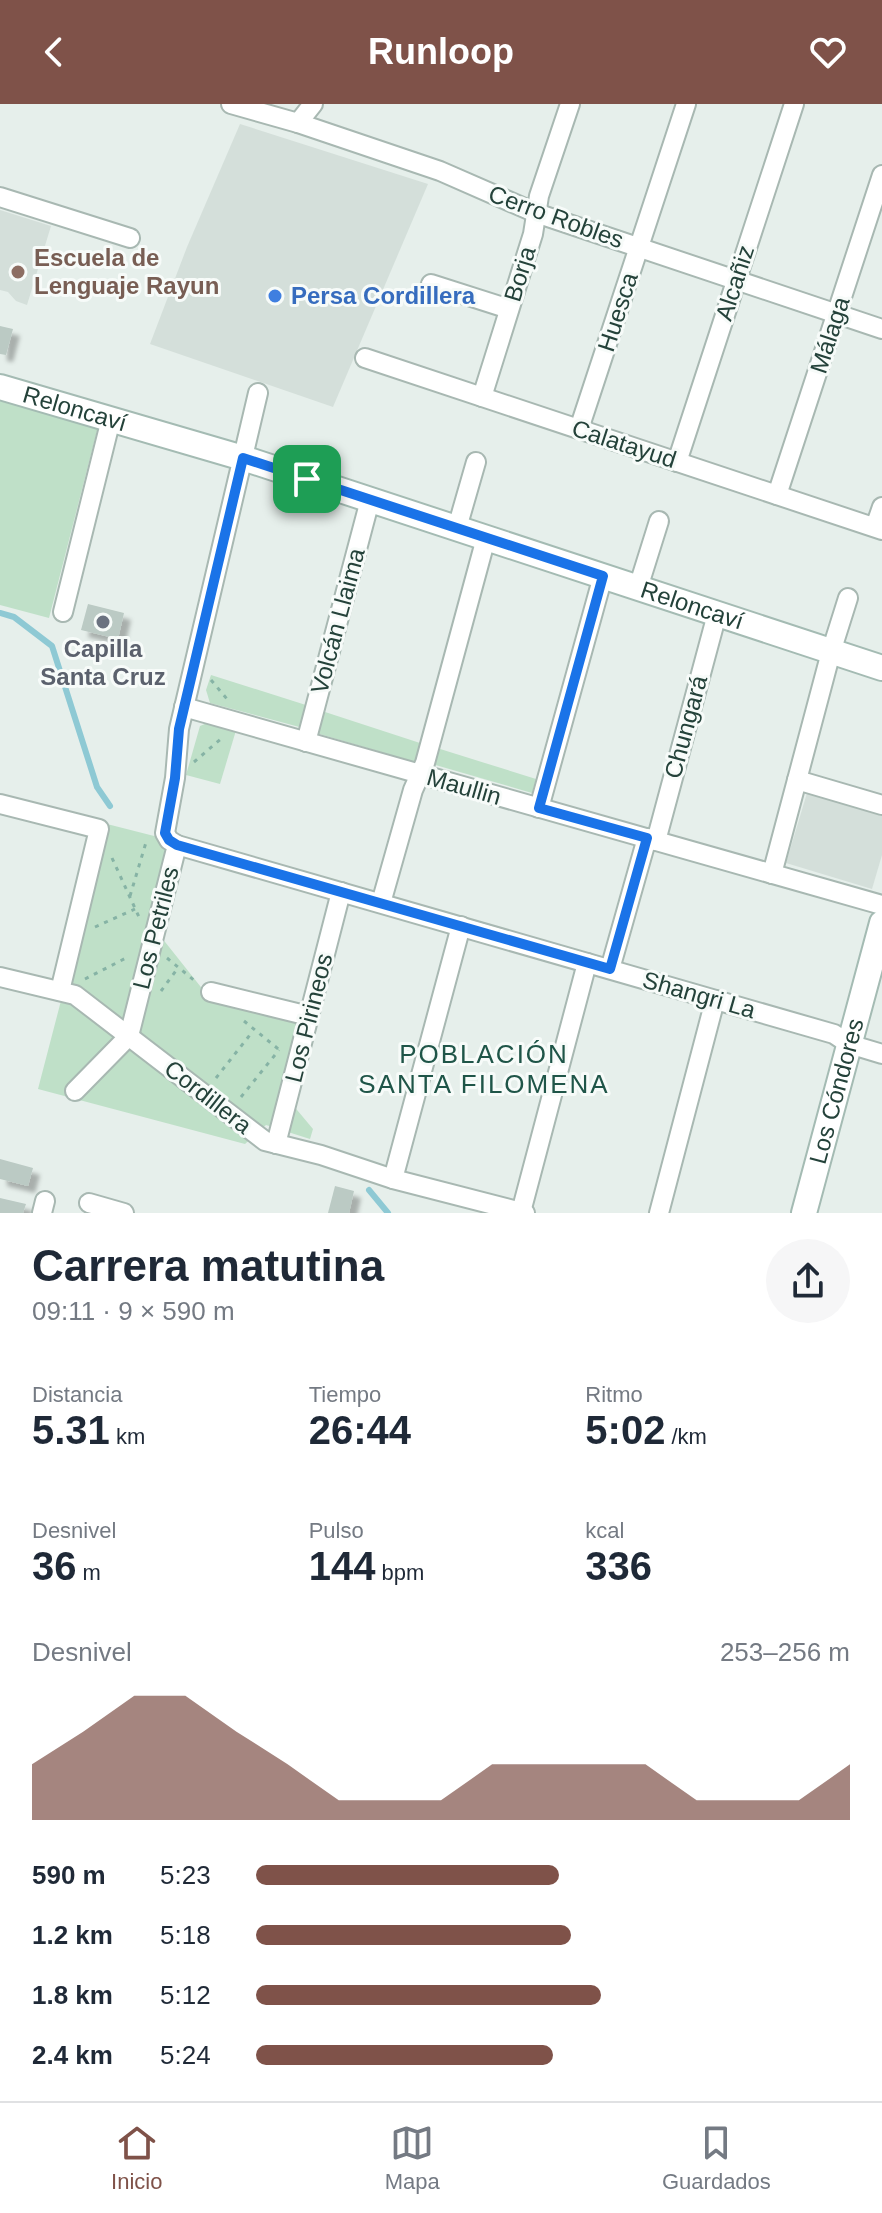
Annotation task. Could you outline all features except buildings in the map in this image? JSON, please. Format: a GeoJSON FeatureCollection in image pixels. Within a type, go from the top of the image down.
{"type":"FeatureCollection","features":[{"type":"Feature","properties":{"kind":"street","name":"Cerro Robles"},"geometry":{"type":"LineString","coordinates":[[231,104],[440,171],[536,213],[882,329]]}},
{"type":"Feature","properties":{"kind":"street"},"geometry":{"type":"LineString","coordinates":[[298,123],[313,104]]}},
{"type":"Feature","properties":{"kind":"street","name":"Borja"},"geometry":{"type":"LineString","coordinates":[[482,397],[533,234],[539,196],[570,104]]}},
{"type":"Feature","properties":{"kind":"street","name":"Huesca"},"geometry":{"type":"LineString","coordinates":[[579,429],[686,104]]}},
{"type":"Feature","properties":{"kind":"street","name":"Alcañiz"},"geometry":{"type":"LineString","coordinates":[[677,462],[794,104]]}},
{"type":"Feature","properties":{"kind":"street","name":"Málaga"},"geometry":{"type":"LineString","coordinates":[[777,495],[882,175]]}},
{"type":"Feature","properties":{"kind":"street"},"geometry":{"type":"LineString","coordinates":[[0,197],[130,238]]}},
{"type":"Feature","properties":{"kind":"street"},"geometry":{"type":"LineString","coordinates":[[431,284],[509,309]]}},
{"type":"Feature","properties":{"kind":"street","name":"Calatayud"},"geometry":{"type":"LineString","coordinates":[[365,358],[878,529]]}},
{"type":"Feature","properties":{"kind":"street","name":"Reloncaví"},"geometry":{"type":"LineString","coordinates":[[0,387],[243,458],[882,668]]}},
{"type":"Feature","properties":{"kind":"street","name":"Los Petriles"},"geometry":{"type":"LineString","coordinates":[[129,1036],[152,946],[171,839],[179,729],[258,393]]}},
{"type":"Feature","properties":{"kind":"street"},"geometry":{"type":"LineString","coordinates":[[63,612],[111,419]]}},
{"type":"Feature","properties":{"kind":"street"},"geometry":{"type":"LineString","coordinates":[[457,528],[476,462]]}},
{"type":"Feature","properties":{"kind":"street","name":"Volcán Llaima"},"geometry":{"type":"LineString","coordinates":[[306,742],[370,500]]}},
{"type":"Feature","properties":{"kind":"street"},"geometry":{"type":"LineString","coordinates":[[878,529],[882,507]]}},
{"type":"Feature","properties":{"kind":"street"},"geometry":{"type":"LineString","coordinates":[[638,588],[659,521]]}},
{"type":"Feature","properties":{"kind":"street"},"geometry":{"type":"LineString","coordinates":[[381,903],[413,790],[430,748],[486,538]]}},
{"type":"Feature","properties":{"kind":"street"},"geometry":{"type":"LineString","coordinates":[[539,808],[603,576]]}},
{"type":"Feature","properties":{"kind":"street"},"geometry":{"type":"LineString","coordinates":[[772,874],[848,598]]}},
{"type":"Feature","properties":{"kind":"street","name":"Chungará"},"geometry":{"type":"LineString","coordinates":[[610,969],[652,840],[717,614]]}},
{"type":"Feature","properties":{"kind":"street","name":"Maullin"},"geometry":{"type":"LineString","coordinates":[[184,707],[882,905]]}},
{"type":"Feature","properties":{"kind":"street"},"geometry":{"type":"LineString","coordinates":[[797,780],[882,805]]}},
{"type":"Feature","properties":{"kind":"street"},"geometry":{"type":"LineString","coordinates":[[0,804],[99,829],[60,991]]}},
{"type":"Feature","properties":{"kind":"street","name":"Shangri La"},"geometry":{"type":"LineString","coordinates":[[171,839],[341,892],[834,1034],[849,1044],[882,1054]]}},
{"type":"Feature","properties":{"kind":"street","name":"Los Pirineos"},"geometry":{"type":"LineString","coordinates":[[276,1144],[341,892]]}},
{"type":"Feature","properties":{"kind":"street","name":"Los Cóndores"},"geometry":{"type":"LineString","coordinates":[[804,1213],[882,923]]}},
{"type":"Feature","properties":{"kind":"street"},"geometry":{"type":"LineString","coordinates":[[393,1179],[461,926]]}},
{"type":"Feature","properties":{"kind":"street"},"geometry":{"type":"LineString","coordinates":[[523,1212],[587,963]]}},
{"type":"Feature","properties":{"kind":"street","name":"Cordillera"},"geometry":{"type":"LineString","coordinates":[[0,977],[75,995],[265,1141],[321,1155],[393,1179],[523,1212]]}},
{"type":"Feature","properties":{"kind":"street"},"geometry":{"type":"LineString","coordinates":[[211,992],[309,1016]]}},
{"type":"Feature","properties":{"kind":"street"},"geometry":{"type":"LineString","coordinates":[[659,1213],[715,1000]]}},
{"type":"Feature","properties":{"kind":"street"},"geometry":{"type":"LineString","coordinates":[[75,1091],[129,1036]]}},
{"type":"Feature","properties":{"kind":"street"},"geometry":{"type":"LineString","coordinates":[[89,1203],[124,1213]]}},
{"type":"Feature","properties":{"kind":"path"},"geometry":{"type":"LineString","coordinates":[[175,778],[245,724],[195,662]]}},
{"type":"Feature","properties":{"kind":"path"},"geometry":{"type":"LineString","coordinates":[[60,991],[152,946],[99,829]]}},
{"type":"Feature","properties":{"kind":"path"},"geometry":{"type":"LineString","coordinates":[[130,897],[146,839],[171,839]]}},
{"type":"Feature","properties":{"kind":"path"},"geometry":{"type":"LineString","coordinates":[[73,937],[135,909]]}},
{"type":"Feature","properties":{"kind":"path"},"geometry":{"type":"LineString","coordinates":[[203,1093],[254,1030]]}},
{"type":"Feature","properties":{"kind":"path"},"geometry":{"type":"LineString","coordinates":[[228,1112],[279,1050]]}},
{"type":"Feature","properties":{"kind":"shaded area","name":"Persa Cordillera"},"geometry":{"type":"Polygon","coordinates":[[[240,124],[428,184],[333,407],[150,344],[187,247],[240,124]]]}},
{"type":"Feature","properties":{"kind":"shaded area"},"geometry":{"type":"Polygon","coordinates":[[[0,210],[51,226],[27,305],[0,290],[0,210]]]}},
{"type":"Feature","properties":{"kind":"shaded area"},"geometry":{"type":"Polygon","coordinates":[[[807,793],[882,816],[882,855],[872,889],[786,863],[807,793]]]}},
{"type":"Feature","properties":{"kind":"green space"},"geometry":{"type":"Polygon","coordinates":[[[0,401],[98,427],[49,618],[0,605],[0,401]]]}},
{"type":"Feature","properties":{"kind":"green space"},"geometry":{"type":"Polygon","coordinates":[[[211,675],[309,706],[303,728],[210,703],[206,690],[211,675]]]}},
{"type":"Feature","properties":{"kind":"green space"},"geometry":{"type":"Polygon","coordinates":[[[322,711],[420,743],[415,762],[316,733],[322,711]]]}},
{"type":"Feature","properties":{"kind":"green space"},"geometry":{"type":"Polygon","coordinates":[[[212,721],[237,727],[220,784],[186,775],[200,726],[212,721]]]}},
{"type":"Feature","properties":{"kind":"green space"},"geometry":{"type":"Polygon","coordinates":[[[437,748],[536,779],[532,793],[432,764],[437,748]]]}},
{"type":"Feature","properties":{"kind":"green space"},"geometry":{"type":"Polygon","coordinates":[[[107,824],[162,838],[169,851],[150,923],[208,996],[301,1022],[282,1092],[313,1129],[310,1139],[266,1125],[245,1144],[38,1089],[107,824]]]}},
{"type":"Feature","properties":{"kind":"waterway"},"geometry":{"type":"LineString","coordinates":[[0,613],[14,617],[52,646],[97,787],[110,806]]}},
{"type":"Feature","properties":{"kind":"waterway"},"geometry":{"type":"LineString","coordinates":[[369,1190],[388,1213]]}},
{"type":"Feature","properties":{"kind":"place","name":"Escuela de Lenguaje Rayun"},"geometry":{"type":"Point","coordinates":[18,272]}},
{"type":"Feature","properties":{"kind":"place","name":"Persa Cordillera"},"geometry":{"type":"Point","coordinates":[275,296]}},
{"type":"Feature","properties":{"kind":"place","name":"Capilla Santa Cruz"},"geometry":{"type":"Point","coordinates":[103,622]}},
{"type":"Feature","properties":{"kind":"district","name":"POBLACIÓN SANTA FILOMENA"},"geometry":{"type":"Point","coordinates":[484,1069]}},
{"type":"Feature","properties":{"kind":"route"},"geometry":{"type":"LineString","coordinates":[[243,458],[307,479],[603,576],[539,808],[647,838],[610,969],[177,845],[169,840],[165,833],[175,778],[179,729],[243,458]]}}]}
